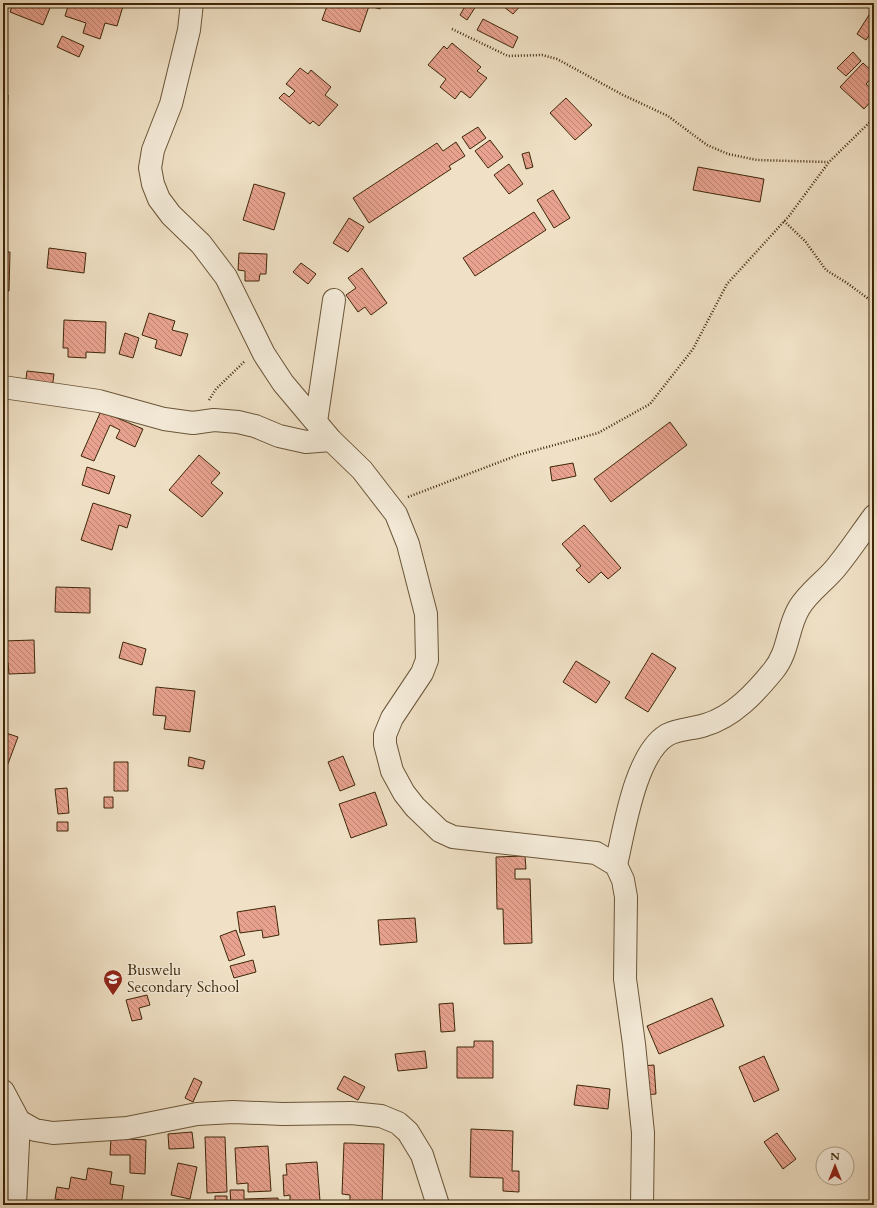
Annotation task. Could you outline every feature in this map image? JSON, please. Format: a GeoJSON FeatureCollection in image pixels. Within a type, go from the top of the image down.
{"type":"FeatureCollection","features":[{"type":"Feature","properties":{"kind":"street"},"geometry":{"type":"LineString","coordinates":[[192,3],[189,30],[170,104],[153,150],[150,168],[153,184],[159,199],[171,215],[201,244],[226,277],[261,347],[283,383],[331,440],[362,470],[396,514],[408,544],[426,614],[427,660],[422,673],[392,718],[385,735],[385,744],[392,771],[404,793],[415,807],[440,831],[453,837],[596,853],[616,865],[624,880],[626,897],[624,979],[634,1044],[643,1133],[642,1205]]}},
{"type":"Feature","properties":{"kind":"street"},"geometry":{"type":"LineString","coordinates":[[316,422],[334,300]]}},
{"type":"Feature","properties":{"kind":"street"},"geometry":{"type":"LineString","coordinates":[[3,387],[99,401],[164,419],[192,423],[214,420],[238,422],[255,426],[279,436],[306,442],[331,440]]}},
{"type":"Feature","properties":{"kind":"street"},"geometry":{"type":"LineString","coordinates":[[616,865],[635,784],[647,757],[659,742],[668,734],[715,722],[734,711],[764,682],[775,670],[784,653],[789,640],[792,624],[800,606],[838,566],[874,516]]}},
{"type":"Feature","properties":{"kind":"street"},"geometry":{"type":"LineString","coordinates":[[3,1091],[19,1121],[15,1205]]}},
{"type":"Feature","properties":{"kind":"street"},"geometry":{"type":"LineString","coordinates":[[19,1121],[35,1130],[53,1133],[127,1128],[197,1114],[233,1112],[283,1114],[351,1113],[381,1116],[398,1123],[408,1132],[422,1155],[438,1205]]}},
{"type":"Feature","properties":{"kind":"path"},"geometry":{"type":"LineString","coordinates":[[452,29],[508,56],[542,55],[557,59],[624,95],[668,116],[707,145],[728,154],[757,160],[829,162]]}},
{"type":"Feature","properties":{"kind":"path"},"geometry":{"type":"LineString","coordinates":[[389,505],[518,455],[598,432],[650,404],[693,349],[727,284],[784,221],[829,162],[874,118]]}},
{"type":"Feature","properties":{"kind":"path"},"geometry":{"type":"LineString","coordinates":[[784,221],[805,241],[826,270],[874,303]]}},
{"type":"Feature","properties":{"kind":"path"},"geometry":{"type":"LineString","coordinates":[[192,423],[216,389],[261,347]]}},
{"type":"Feature","properties":{"kind":"building"},"geometry":{"type":"Polygon","coordinates":[[[13,3],[52,3],[43,25],[10,12],[13,3]]]}},
{"type":"Feature","properties":{"kind":"building"},"geometry":{"type":"Polygon","coordinates":[[[69,3],[124,3],[117,26],[105,23],[100,39],[83,33],[86,23],[65,16],[69,3]]]}},
{"type":"Feature","properties":{"kind":"building"},"geometry":{"type":"Polygon","coordinates":[[[328,3],[382,3],[380,9],[369,6],[360,32],[322,20],[328,3]]]}},
{"type":"Feature","properties":{"kind":"building"},"geometry":{"type":"Polygon","coordinates":[[[467,3],[478,3],[467,20],[460,15],[467,3]]]}},
{"type":"Feature","properties":{"kind":"building"},"geometry":{"type":"Polygon","coordinates":[[[499,3],[523,3],[513,14],[499,3]]]}},
{"type":"Feature","properties":{"kind":"building"},"geometry":{"type":"Polygon","coordinates":[[[874,7],[874,28],[866,40],[857,34],[874,7]]]}},
{"type":"Feature","properties":{"kind":"building"},"geometry":{"type":"Polygon","coordinates":[[[483,19],[518,37],[513,48],[477,30],[483,19]]]}},
{"type":"Feature","properties":{"kind":"building"},"geometry":{"type":"Polygon","coordinates":[[[62,36],[84,46],[79,57],[57,47],[62,36]]]}},
{"type":"Feature","properties":{"kind":"building"},"geometry":{"type":"Polygon","coordinates":[[[452,43],[481,67],[477,71],[487,78],[470,98],[461,91],[455,99],[440,87],[446,79],[428,65],[444,46],[447,49],[452,43]]]}},
{"type":"Feature","properties":{"kind":"building"},"geometry":{"type":"Polygon","coordinates":[[[853,52],[861,61],[846,76],[837,68],[853,52]]]}},
{"type":"Feature","properties":{"kind":"building"},"geometry":{"type":"Polygon","coordinates":[[[863,63],[874,73],[866,84],[874,91],[874,98],[864,109],[840,87],[863,63]]]}},
{"type":"Feature","properties":{"kind":"building"},"geometry":{"type":"Polygon","coordinates":[[[300,68],[308,74],[311,70],[331,87],[325,95],[338,105],[319,126],[313,121],[310,124],[279,98],[284,93],[289,97],[295,91],[286,84],[300,68]]]}},
{"type":"Feature","properties":{"kind":"building"},"geometry":{"type":"Polygon","coordinates":[[[3,95],[8,95],[7,124],[3,124],[3,95]]]}},
{"type":"Feature","properties":{"kind":"building"},"geometry":{"type":"Polygon","coordinates":[[[566,98],[592,125],[575,140],[550,113],[566,98]]]}},
{"type":"Feature","properties":{"kind":"building"},"geometry":{"type":"Polygon","coordinates":[[[478,127],[486,138],[470,149],[462,137],[478,127]]]}},
{"type":"Feature","properties":{"kind":"building"},"geometry":{"type":"Polygon","coordinates":[[[490,140],[503,157],[488,168],[475,151],[490,140]]]}},
{"type":"Feature","properties":{"kind":"building"},"geometry":{"type":"Polygon","coordinates":[[[456,142],[465,156],[449,166],[451,169],[369,223],[353,198],[437,143],[443,151],[456,142]]]}},
{"type":"Feature","properties":{"kind":"building"},"geometry":{"type":"Polygon","coordinates":[[[529,152],[533,167],[526,169],[522,154],[529,152]]]}},
{"type":"Feature","properties":{"kind":"building"},"geometry":{"type":"Polygon","coordinates":[[[509,164],[523,184],[509,194],[494,175],[509,164]]]}},
{"type":"Feature","properties":{"kind":"building"},"geometry":{"type":"Polygon","coordinates":[[[698,167],[764,179],[760,202],[693,190],[698,167]]]}},
{"type":"Feature","properties":{"kind":"building"},"geometry":{"type":"Polygon","coordinates":[[[254,184],[285,193],[274,230],[243,220],[254,184]]]}},
{"type":"Feature","properties":{"kind":"building"},"geometry":{"type":"Polygon","coordinates":[[[553,190],[570,218],[554,228],[537,200],[553,190]]]}},
{"type":"Feature","properties":{"kind":"building"},"geometry":{"type":"Polygon","coordinates":[[[534,212],[546,230],[475,276],[463,258],[534,212]]]}},
{"type":"Feature","properties":{"kind":"building"},"geometry":{"type":"Polygon","coordinates":[[[349,218],[364,227],[348,252],[333,243],[349,218]]]}},
{"type":"Feature","properties":{"kind":"building"},"geometry":{"type":"Polygon","coordinates":[[[4,220],[5,247],[3,247],[4,220]]]}},
{"type":"Feature","properties":{"kind":"building"},"geometry":{"type":"Polygon","coordinates":[[[49,248],[86,253],[84,273],[47,268],[49,248]]]}},
{"type":"Feature","properties":{"kind":"building"},"geometry":{"type":"Polygon","coordinates":[[[3,252],[10,252],[9,291],[3,291],[3,252]]]}},
{"type":"Feature","properties":{"kind":"building"},"geometry":{"type":"Polygon","coordinates":[[[239,253],[267,254],[266,274],[260,274],[259,281],[245,281],[245,271],[238,270],[239,253]]]}},
{"type":"Feature","properties":{"kind":"building"},"geometry":{"type":"Polygon","coordinates":[[[301,263],[316,274],[308,284],[293,272],[301,263]]]}},
{"type":"Feature","properties":{"kind":"building"},"geometry":{"type":"Polygon","coordinates":[[[362,268],[387,303],[371,315],[365,307],[358,312],[346,295],[356,288],[348,278],[362,268]]]}},
{"type":"Feature","properties":{"kind":"building"},"geometry":{"type":"Polygon","coordinates":[[[149,313],[175,321],[172,330],[188,334],[181,356],[155,348],[157,340],[142,335],[149,313]]]}},
{"type":"Feature","properties":{"kind":"building"},"geometry":{"type":"Polygon","coordinates":[[[64,320],[106,322],[105,353],[86,352],[86,358],[68,357],[68,348],[63,348],[64,320]]]}},
{"type":"Feature","properties":{"kind":"building"},"geometry":{"type":"Polygon","coordinates":[[[125,333],[139,338],[133,358],[119,354],[125,333]]]}},
{"type":"Feature","properties":{"kind":"building"},"geometry":{"type":"Polygon","coordinates":[[[27,371],[54,374],[52,389],[25,386],[27,371]]]}},
{"type":"Feature","properties":{"kind":"building"},"geometry":{"type":"Polygon","coordinates":[[[101,411],[143,429],[135,447],[116,438],[120,430],[110,425],[94,461],[81,456],[101,411]]]}},
{"type":"Feature","properties":{"kind":"building"},"geometry":{"type":"Polygon","coordinates":[[[670,422],[687,445],[611,502],[594,479],[670,422]]]}},
{"type":"Feature","properties":{"kind":"building"},"geometry":{"type":"Polygon","coordinates":[[[199,455],[220,473],[211,483],[223,493],[202,517],[169,490],[199,455]]]}},
{"type":"Feature","properties":{"kind":"building"},"geometry":{"type":"Polygon","coordinates":[[[573,463],[576,476],[552,481],[550,467],[573,463]]]}},
{"type":"Feature","properties":{"kind":"building"},"geometry":{"type":"Polygon","coordinates":[[[87,467],[115,476],[109,494],[82,485],[87,467]]]}},
{"type":"Feature","properties":{"kind":"building"},"geometry":{"type":"Polygon","coordinates":[[[93,503],[131,515],[127,528],[119,525],[112,550],[81,540],[93,503]]]}},
{"type":"Feature","properties":{"kind":"building"},"geometry":{"type":"Polygon","coordinates":[[[584,525],[621,568],[608,579],[601,572],[589,583],[576,570],[581,566],[562,544],[584,525]]]}},
{"type":"Feature","properties":{"kind":"building"},"geometry":{"type":"Polygon","coordinates":[[[56,587],[90,588],[90,613],[55,612],[56,587]]]}},
{"type":"Feature","properties":{"kind":"building"},"geometry":{"type":"Polygon","coordinates":[[[34,640],[35,673],[9,674],[8,663],[3,663],[3,641],[34,640]]]}},
{"type":"Feature","properties":{"kind":"building"},"geometry":{"type":"Polygon","coordinates":[[[123,642],[146,649],[142,665],[119,658],[123,642]]]}},
{"type":"Feature","properties":{"kind":"building"},"geometry":{"type":"Polygon","coordinates":[[[652,653],[676,668],[648,712],[625,698],[652,653]]]}},
{"type":"Feature","properties":{"kind":"building"},"geometry":{"type":"Polygon","coordinates":[[[576,661],[610,682],[596,703],[563,682],[576,661]]]}},
{"type":"Feature","properties":{"kind":"building"},"geometry":{"type":"Polygon","coordinates":[[[156,687],[195,691],[190,732],[164,729],[166,716],[153,715],[156,687]]]}},
{"type":"Feature","properties":{"kind":"building"},"geometry":{"type":"Polygon","coordinates":[[[3,732],[18,737],[3,777],[3,732]]]}},
{"type":"Feature","properties":{"kind":"building"},"geometry":{"type":"Polygon","coordinates":[[[343,756],[355,785],[340,791],[328,762],[343,756]]]}},
{"type":"Feature","properties":{"kind":"building"},"geometry":{"type":"Polygon","coordinates":[[[189,757],[205,761],[203,769],[188,766],[189,757]]]}},
{"type":"Feature","properties":{"kind":"building"},"geometry":{"type":"Polygon","coordinates":[[[114,762],[128,762],[128,791],[114,791],[114,762]]]}},
{"type":"Feature","properties":{"kind":"building"},"geometry":{"type":"Polygon","coordinates":[[[67,788],[69,813],[58,814],[55,789],[67,788]]]}},
{"type":"Feature","properties":{"kind":"building"},"geometry":{"type":"Polygon","coordinates":[[[375,792],[387,825],[351,838],[339,804],[375,792]]]}},
{"type":"Feature","properties":{"kind":"building"},"geometry":{"type":"Polygon","coordinates":[[[104,797],[113,797],[113,808],[104,808],[104,797]]]}},
{"type":"Feature","properties":{"kind":"building"},"geometry":{"type":"Polygon","coordinates":[[[57,822],[68,822],[68,831],[57,831],[57,822]]]}},
{"type":"Feature","properties":{"kind":"building"},"geometry":{"type":"Polygon","coordinates":[[[525,856],[526,869],[515,869],[515,879],[530,879],[532,943],[504,944],[503,909],[497,909],[496,857],[525,856]]]}},
{"type":"Feature","properties":{"kind":"building"},"geometry":{"type":"Polygon","coordinates":[[[275,906],[279,935],[263,938],[262,930],[240,933],[237,912],[275,906]]]}},
{"type":"Feature","properties":{"kind":"building"},"geometry":{"type":"Polygon","coordinates":[[[415,918],[417,942],[380,945],[378,920],[415,918]]]}},
{"type":"Feature","properties":{"kind":"building"},"geometry":{"type":"Polygon","coordinates":[[[236,930],[245,955],[229,961],[220,936],[236,930]]]}},
{"type":"Feature","properties":{"kind":"building"},"geometry":{"type":"Polygon","coordinates":[[[253,960],[256,972],[234,978],[230,966],[253,960]]]}},
{"type":"Feature","properties":{"kind":"building"},"geometry":{"type":"Polygon","coordinates":[[[147,995],[150,1005],[139,1008],[142,1019],[132,1021],[126,1000],[147,995]]]}},
{"type":"Feature","properties":{"kind":"building"},"geometry":{"type":"Polygon","coordinates":[[[712,998],[724,1026],[659,1054],[647,1026],[712,998]]]}},
{"type":"Feature","properties":{"kind":"building"},"geometry":{"type":"Polygon","coordinates":[[[453,1003],[455,1031],[441,1032],[439,1004],[453,1003]]]}},
{"type":"Feature","properties":{"kind":"building"},"geometry":{"type":"Polygon","coordinates":[[[474,1041],[493,1041],[493,1078],[457,1078],[457,1047],[474,1047],[474,1041]]]}},
{"type":"Feature","properties":{"kind":"building"},"geometry":{"type":"Polygon","coordinates":[[[425,1051],[427,1068],[398,1071],[395,1054],[425,1051]]]}},
{"type":"Feature","properties":{"kind":"building"},"geometry":{"type":"Polygon","coordinates":[[[764,1056],[779,1090],[754,1102],[739,1067],[764,1056]]]}},
{"type":"Feature","properties":{"kind":"building"},"geometry":{"type":"Polygon","coordinates":[[[654,1065],[656,1094],[643,1095],[641,1066],[654,1065]]]}},
{"type":"Feature","properties":{"kind":"building"},"geometry":{"type":"Polygon","coordinates":[[[344,1076],[365,1087],[358,1100],[337,1089],[344,1076]]]}},
{"type":"Feature","properties":{"kind":"building"},"geometry":{"type":"Polygon","coordinates":[[[194,1078],[202,1082],[193,1102],[185,1098],[194,1078]]]}},
{"type":"Feature","properties":{"kind":"building"},"geometry":{"type":"Polygon","coordinates":[[[577,1085],[610,1089],[608,1109],[574,1105],[577,1085]]]}},
{"type":"Feature","properties":{"kind":"building"},"geometry":{"type":"Polygon","coordinates":[[[471,1129],[513,1131],[512,1171],[519,1171],[519,1192],[503,1191],[503,1178],[470,1177],[471,1129]]]}},
{"type":"Feature","properties":{"kind":"building"},"geometry":{"type":"Polygon","coordinates":[[[192,1132],[194,1148],[169,1149],[168,1134],[192,1132]]]}},
{"type":"Feature","properties":{"kind":"building"},"geometry":{"type":"Polygon","coordinates":[[[777,1133],[796,1159],[783,1169],[764,1142],[777,1133]]]}},
{"type":"Feature","properties":{"kind":"building"},"geometry":{"type":"Polygon","coordinates":[[[205,1137],[225,1137],[227,1192],[207,1193],[205,1137]]]}},
{"type":"Feature","properties":{"kind":"building"},"geometry":{"type":"Polygon","coordinates":[[[111,1138],[146,1140],[145,1174],[130,1173],[130,1155],[110,1155],[111,1138]]]}},
{"type":"Feature","properties":{"kind":"building"},"geometry":{"type":"Polygon","coordinates":[[[344,1143],[384,1144],[382,1205],[350,1205],[350,1195],[342,1194],[344,1143]]]}},
{"type":"Feature","properties":{"kind":"building"},"geometry":{"type":"Polygon","coordinates":[[[268,1146],[271,1191],[248,1192],[248,1183],[237,1184],[235,1148],[268,1146]]]}},
{"type":"Feature","properties":{"kind":"building"},"geometry":{"type":"Polygon","coordinates":[[[317,1162],[320,1201],[290,1203],[290,1195],[284,1196],[283,1175],[287,1175],[286,1164],[317,1162]]]}},
{"type":"Feature","properties":{"kind":"building"},"geometry":{"type":"Polygon","coordinates":[[[178,1163],[197,1167],[190,1199],[171,1195],[178,1163]]]}},
{"type":"Feature","properties":{"kind":"building"},"geometry":{"type":"Polygon","coordinates":[[[88,1168],[112,1172],[110,1184],[124,1186],[121,1205],[96,1205],[55,1199],[57,1187],[69,1189],[71,1177],[86,1180],[88,1168]]]}},
{"type":"Feature","properties":{"kind":"building"},"geometry":{"type":"Polygon","coordinates":[[[230,1190],[244,1190],[244,1199],[278,1198],[278,1205],[231,1205],[230,1190]]]}},
{"type":"Feature","properties":{"kind":"building"},"geometry":{"type":"Polygon","coordinates":[[[215,1196],[227,1196],[227,1205],[215,1205],[215,1196]]]}},
{"type":"Feature","properties":{"kind":"place","name":"Buswelu Secondary School"},"geometry":{"type":"Point","coordinates":[113,996]}}]}
